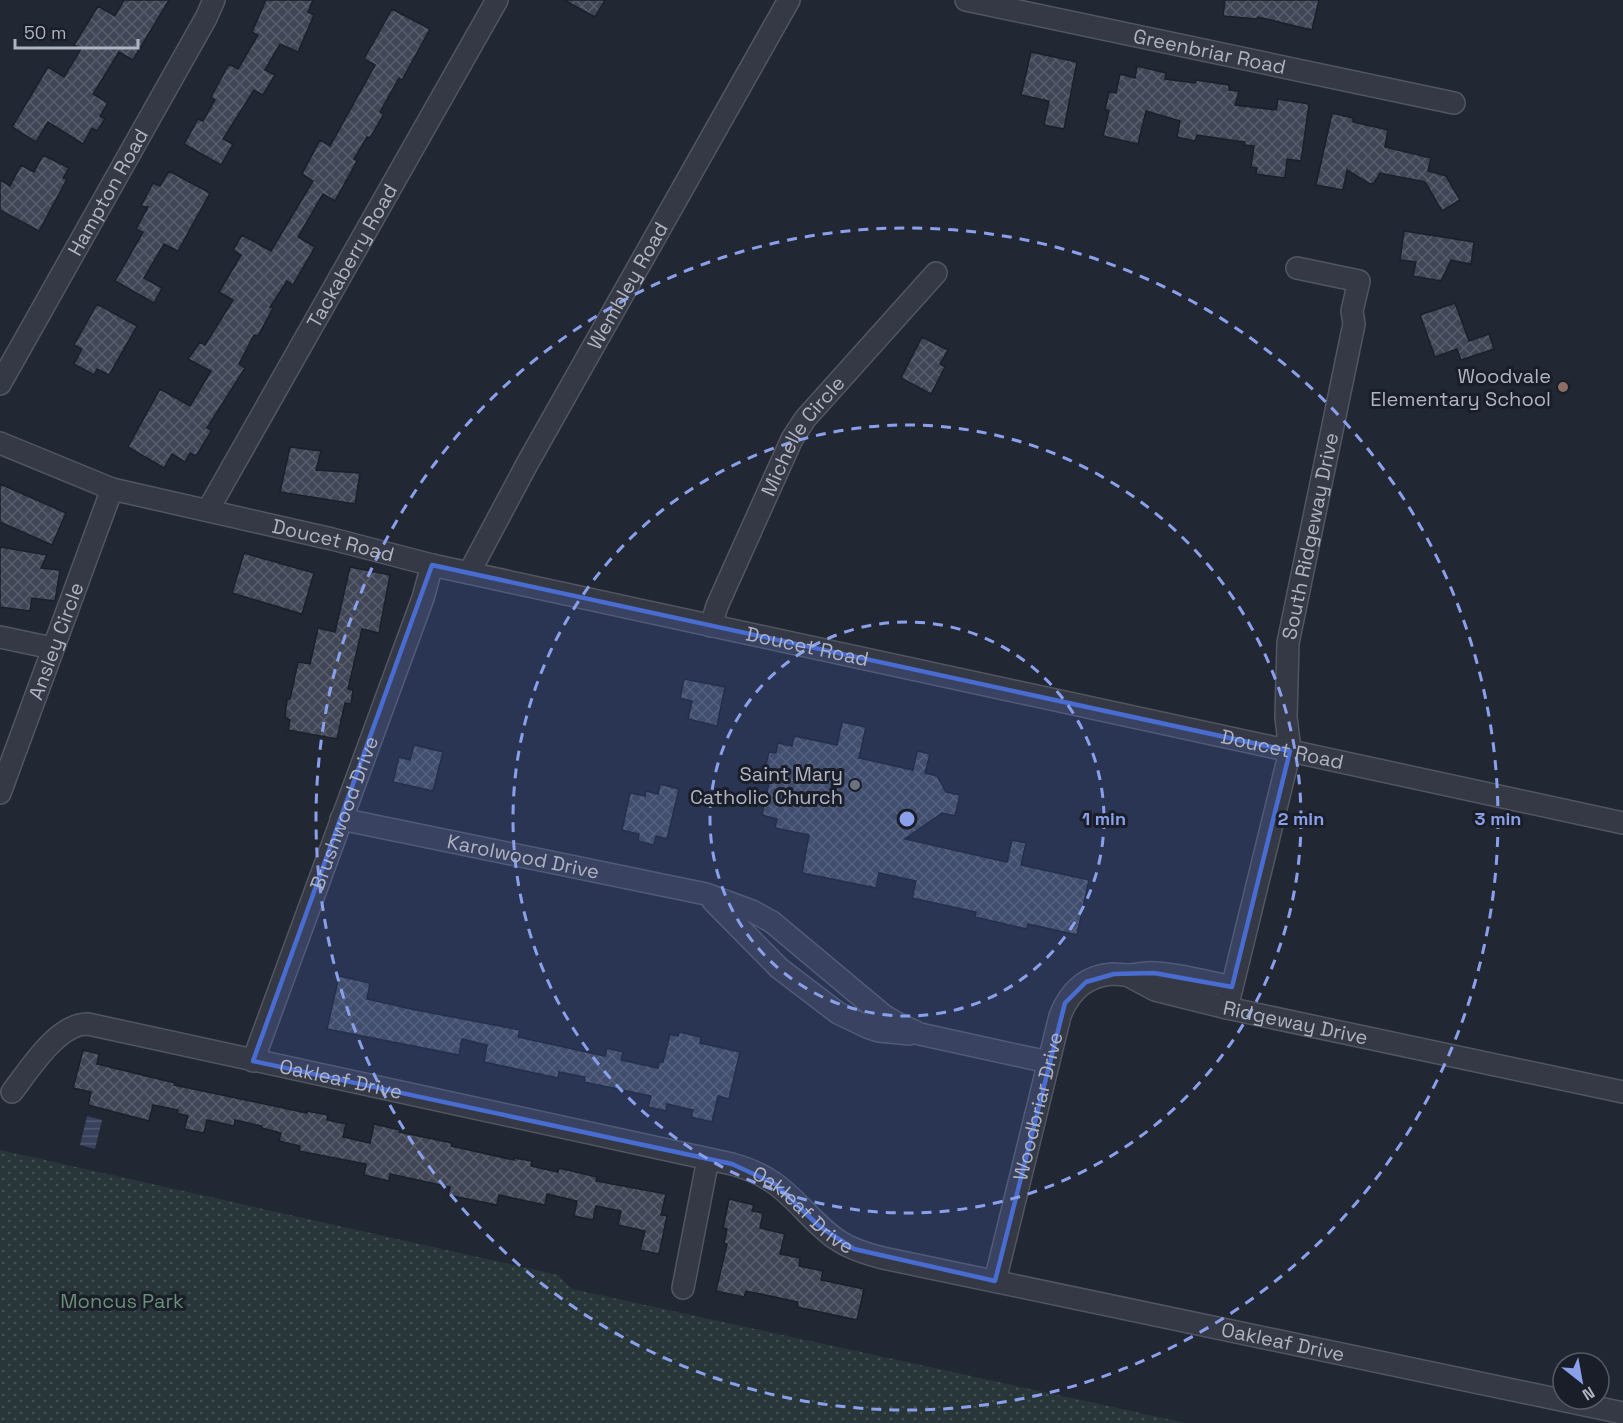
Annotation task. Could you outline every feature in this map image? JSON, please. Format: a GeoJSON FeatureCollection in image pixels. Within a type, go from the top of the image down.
{"type":"FeatureCollection","features":[{"type":"Feature","properties":{"kind":"street","name":"Hampton Road"},"geometry":{"type":"LineString","coordinates":[[0,384],[214,0]]}},
{"type":"Feature","properties":{"kind":"street","name":"Tackaberry Road"},"geometry":{"type":"LineString","coordinates":[[208,510],[497,0]]}},
{"type":"Feature","properties":{"kind":"street","name":"Wembley Road"},"geometry":{"type":"LineString","coordinates":[[469,573],[527,464],[789,0]]}},
{"type":"Feature","properties":{"kind":"street","name":"Greenbriar Road"},"geometry":{"type":"LineString","coordinates":[[966,0],[1454,103]]}},
{"type":"Feature","properties":{"kind":"street","name":"South Ridgeway Drive"},"geometry":{"type":"LineString","coordinates":[[1290,751],[1286,717],[1288,643],[1353,324],[1352,311],[1359,281],[1297,268]]}},
{"type":"Feature","properties":{"kind":"street","name":"Michelle Circle"},"geometry":{"type":"LineString","coordinates":[[711,626],[717,606],[796,432],[805,419],[936,273]]}},
{"type":"Feature","properties":{"kind":"street","name":"Doucet Road"},"geometry":{"type":"LineString","coordinates":[[0,444],[112,489],[432,565],[1623,823]]}},
{"type":"Feature","properties":{"kind":"street","name":"Ansley Circle"},"geometry":{"type":"LineString","coordinates":[[0,793],[112,489]]}},
{"type":"Feature","properties":{"kind":"street","name":"Brushwood Drive"},"geometry":{"type":"LineString","coordinates":[[254,1061],[423,598],[432,565]]}},
{"type":"Feature","properties":{"kind":"street"},"geometry":{"type":"LineString","coordinates":[[0,637],[52,648]]}},
{"type":"Feature","properties":{"kind":"street","name":"Ridgeway Drive"},"geometry":{"type":"LineString","coordinates":[[1290,751],[1227,1008],[1623,1092]]}},
{"type":"Feature","properties":{"kind":"street","name":"Karolwood Drive"},"geometry":{"type":"LineString","coordinates":[[341,819],[706,894],[752,911],[772,922],[882,1014],[920,1034]]}},
{"type":"Feature","properties":{"kind":"street","name":"Karolwood Drive"},"geometry":{"type":"LineString","coordinates":[[706,894],[779,968],[838,1012],[867,1027],[879,1031],[920,1034],[1048,1062]]}},
{"type":"Feature","properties":{"kind":"street","name":"Woodbriar Drive"},"geometry":{"type":"LineString","coordinates":[[995,1281],[1060,1016],[1065,1003],[1074,991],[1086,981],[1114,974],[1154,973],[1232,987]]}},
{"type":"Feature","properties":{"kind":"street"},"geometry":{"type":"LineString","coordinates":[[1127,975],[1155,990],[1227,1008]]}},
{"type":"Feature","properties":{"kind":"street","name":"Oakleaf Drive"},"geometry":{"type":"LineString","coordinates":[[12,1092],[36,1060],[67,1029],[82,1024],[747,1168],[775,1184],[819,1226],[838,1240],[854,1249],[883,1258],[1623,1413]]}},
{"type":"Feature","properties":{"kind":"street"},"geometry":{"type":"LineString","coordinates":[[682,1288],[708,1159]]}},
{"type":"Feature","properties":{"kind":"highlighted area"},"geometry":{"type":"Polygon","coordinates":[[[432,565],[1290,751],[1232,987],[1154,973],[1114,974],[1086,982],[1065,1003],[995,1281],[854,1249],[819,1226],[775,1184],[732,1164],[253,1061],[432,565]]]}},
{"type":"Feature","properties":{"kind":"green space","name":"Moncus Park"},"geometry":{"type":"Polygon","coordinates":[[[0,1150],[558,1275],[572,1289],[1186,1423],[0,1423],[0,1150]]]}},
{"type":"Feature","properties":{"kind":"water"},"geometry":{"type":"Polygon","coordinates":[[[87,1116],[102,1120],[95,1149],[80,1145],[87,1116]]]}},
{"type":"Feature","properties":{"kind":"building"},"geometry":{"type":"Polygon","coordinates":[[[124,0],[169,0],[133,60],[119,52],[93,94],[108,103],[100,116],[105,119],[97,131],[92,128],[83,144],[48,122],[36,142],[12,127],[48,67],[64,77],[81,49],[74,45],[98,6],[115,16],[124,0]]]}},
{"type":"Feature","properties":{"kind":"building"},"geometry":{"type":"Polygon","coordinates":[[[266,0],[313,0],[308,12],[314,15],[298,52],[280,44],[265,70],[275,75],[263,95],[254,90],[223,139],[233,144],[221,165],[184,144],[198,119],[203,121],[215,100],[211,97],[229,64],[238,69],[258,35],[252,32],[266,0]]]}},
{"type":"Feature","properties":{"kind":"building"},"geometry":{"type":"Polygon","coordinates":[[[564,0],[605,0],[595,17],[564,0]]]}},
{"type":"Feature","properties":{"kind":"building"},"geometry":{"type":"Polygon","coordinates":[[[1225,0],[1319,0],[1312,30],[1258,17],[1257,19],[1223,16],[1225,0]]]}},
{"type":"Feature","properties":{"kind":"building"},"geometry":{"type":"Polygon","coordinates":[[[392,9],[430,29],[402,80],[399,78],[380,112],[384,114],[370,138],[367,137],[354,159],[357,161],[335,201],[323,194],[298,237],[315,247],[293,285],[287,281],[270,307],[273,308],[258,336],[254,335],[239,364],[245,368],[207,428],[212,430],[196,456],[190,453],[185,462],[172,454],[164,468],[128,447],[160,389],[190,406],[211,371],[188,359],[200,342],[205,345],[233,300],[219,292],[241,255],[233,250],[242,235],[271,251],[313,181],[302,174],[320,140],[330,146],[375,65],[364,59],[392,9]]]}},
{"type":"Feature","properties":{"kind":"building"},"geometry":{"type":"Polygon","coordinates":[[[1031,52],[1077,62],[1064,129],[1044,125],[1049,101],[1021,95],[1031,52]]]}},
{"type":"Feature","properties":{"kind":"building"},"geometry":{"type":"Polygon","coordinates":[[[1137,66],[1166,73],[1165,79],[1195,83],[1196,80],[1229,85],[1229,90],[1239,91],[1235,105],[1276,110],[1278,99],[1309,104],[1301,161],[1287,159],[1285,178],[1256,174],[1257,168],[1251,167],[1254,146],[1244,145],[1245,142],[1197,135],[1195,141],[1177,137],[1180,121],[1146,111],[1138,144],[1103,136],[1109,111],[1105,109],[1109,92],[1116,93],[1120,74],[1135,78],[1137,66]]]}},
{"type":"Feature","properties":{"kind":"building"},"geometry":{"type":"Polygon","coordinates":[[[1332,113],[1353,118],[1353,122],[1388,130],[1385,147],[1431,158],[1428,171],[1446,176],[1460,200],[1442,211],[1425,182],[1380,173],[1374,183],[1370,184],[1347,170],[1343,190],[1316,185],[1332,113]]]}},
{"type":"Feature","properties":{"kind":"building"},"geometry":{"type":"Polygon","coordinates":[[[43,155],[69,168],[63,178],[67,179],[39,231],[0,210],[0,180],[10,186],[21,165],[34,172],[43,155]]]}},
{"type":"Feature","properties":{"kind":"building"},"geometry":{"type":"Polygon","coordinates":[[[169,171],[210,193],[178,251],[164,244],[144,278],[162,288],[154,303],[115,281],[143,232],[136,229],[148,207],[141,206],[153,183],[160,186],[169,171]]]}},
{"type":"Feature","properties":{"kind":"building"},"geometry":{"type":"Polygon","coordinates":[[[1404,231],[1474,242],[1471,264],[1451,260],[1441,281],[1413,276],[1416,262],[1400,260],[1404,231]]]}},
{"type":"Feature","properties":{"kind":"building"},"geometry":{"type":"Polygon","coordinates":[[[1455,303],[1469,341],[1489,334],[1494,349],[1461,360],[1457,349],[1435,357],[1420,315],[1455,303]]]}},
{"type":"Feature","properties":{"kind":"building"},"geometry":{"type":"Polygon","coordinates":[[[97,304],[137,326],[109,375],[97,369],[94,375],[74,364],[82,349],[74,345],[97,304]]]}},
{"type":"Feature","properties":{"kind":"building"},"geometry":{"type":"Polygon","coordinates":[[[922,337],[948,350],[940,364],[945,367],[931,394],[901,378],[922,337]]]}},
{"type":"Feature","properties":{"kind":"building"},"geometry":{"type":"Polygon","coordinates":[[[290,447],[321,451],[316,470],[360,473],[355,504],[280,492],[290,447]]]}},
{"type":"Feature","properties":{"kind":"building"},"geometry":{"type":"Polygon","coordinates":[[[0,484],[66,513],[52,545],[0,522],[0,484]]]}},
{"type":"Feature","properties":{"kind":"building"},"geometry":{"type":"Polygon","coordinates":[[[0,547],[47,555],[41,568],[60,570],[55,601],[32,598],[30,611],[0,607],[0,547]]]}},
{"type":"Feature","properties":{"kind":"building"},"geometry":{"type":"Polygon","coordinates":[[[244,553],[314,573],[302,614],[232,593],[244,553]]]}},
{"type":"Feature","properties":{"kind":"building"},"geometry":{"type":"Polygon","coordinates":[[[350,567],[390,575],[379,633],[362,629],[348,689],[353,690],[351,704],[345,703],[337,739],[288,730],[290,720],[285,717],[287,699],[290,699],[298,662],[310,664],[318,628],[335,632],[350,567]]]}},
{"type":"Feature","properties":{"kind":"building"},"geometry":{"type":"Polygon","coordinates":[[[684,679],[725,687],[717,726],[688,719],[692,701],[680,698],[684,679]]]}},
{"type":"Feature","properties":{"kind":"building"},"geometry":{"type":"Polygon","coordinates":[[[842,722],[866,727],[859,758],[913,770],[917,751],[930,754],[925,773],[937,776],[946,792],[960,795],[955,816],[942,813],[905,839],[1007,862],[1012,840],[1026,843],[1021,865],[1089,880],[1077,935],[1028,924],[1027,929],[975,917],[976,912],[912,898],[916,881],[879,873],[876,888],[802,873],[809,835],[775,828],[777,819],[762,815],[770,778],[763,777],[769,752],[776,753],[778,743],[792,746],[794,736],[837,745],[842,722]]]}},
{"type":"Feature","properties":{"kind":"building"},"geometry":{"type":"Polygon","coordinates":[[[414,745],[443,752],[433,791],[393,782],[399,757],[410,760],[414,745]]]}},
{"type":"Feature","properties":{"kind":"building"},"geometry":{"type":"Polygon","coordinates":[[[660,784],[679,789],[667,839],[656,836],[654,845],[638,841],[639,834],[622,830],[630,793],[645,796],[646,791],[658,794],[660,784]]]}},
{"type":"Feature","properties":{"kind":"building"},"geometry":{"type":"Polygon","coordinates":[[[339,976],[370,983],[367,999],[520,1030],[518,1037],[605,1056],[607,1048],[623,1052],[621,1060],[658,1068],[659,1062],[663,1062],[670,1034],[678,1036],[679,1032],[701,1037],[700,1043],[740,1052],[729,1099],[718,1096],[712,1122],[691,1117],[693,1110],[667,1104],[666,1111],[648,1107],[651,1096],[584,1082],[585,1077],[559,1072],[558,1078],[484,1062],[487,1045],[462,1039],[459,1055],[327,1029],[339,976]]]}},
{"type":"Feature","properties":{"kind":"building"},"geometry":{"type":"Polygon","coordinates":[[[83,1050],[99,1054],[97,1064],[175,1083],[174,1085],[307,1113],[307,1111],[328,1115],[327,1120],[346,1124],[343,1137],[370,1143],[374,1124],[400,1130],[399,1132],[452,1143],[451,1146],[514,1160],[514,1158],[532,1161],[531,1166],[558,1172],[559,1168],[597,1177],[596,1181],[666,1194],[661,1215],[667,1216],[659,1254],[640,1250],[645,1231],[618,1225],[621,1211],[596,1206],[593,1220],[574,1216],[577,1201],[547,1194],[545,1205],[499,1195],[497,1205],[448,1195],[450,1187],[390,1174],[389,1181],[364,1175],[366,1164],[299,1151],[300,1146],[279,1141],[281,1133],[262,1128],[262,1126],[235,1120],[234,1126],[207,1120],[204,1133],[184,1129],[188,1116],[177,1113],[178,1110],[153,1105],[149,1121],[88,1105],[91,1092],[73,1088],[83,1050]]]}},
{"type":"Feature","properties":{"kind":"building"},"geometry":{"type":"Polygon","coordinates":[[[729,1199],[754,1205],[752,1211],[763,1213],[760,1228],[785,1234],[780,1254],[800,1258],[799,1266],[823,1271],[821,1280],[864,1289],[857,1320],[797,1307],[798,1302],[746,1291],[744,1297],[716,1291],[727,1244],[724,1243],[727,1229],[723,1228],[729,1199]]]}},
{"type":"Feature","properties":{"kind":"place","name":"Woodvale Elementary School"},"geometry":{"type":"Point","coordinates":[1563,387]}},
{"type":"Feature","properties":{"kind":"place","name":"Saint Mary Catholic Church"},"geometry":{"type":"Point","coordinates":[855,785]}}]}
